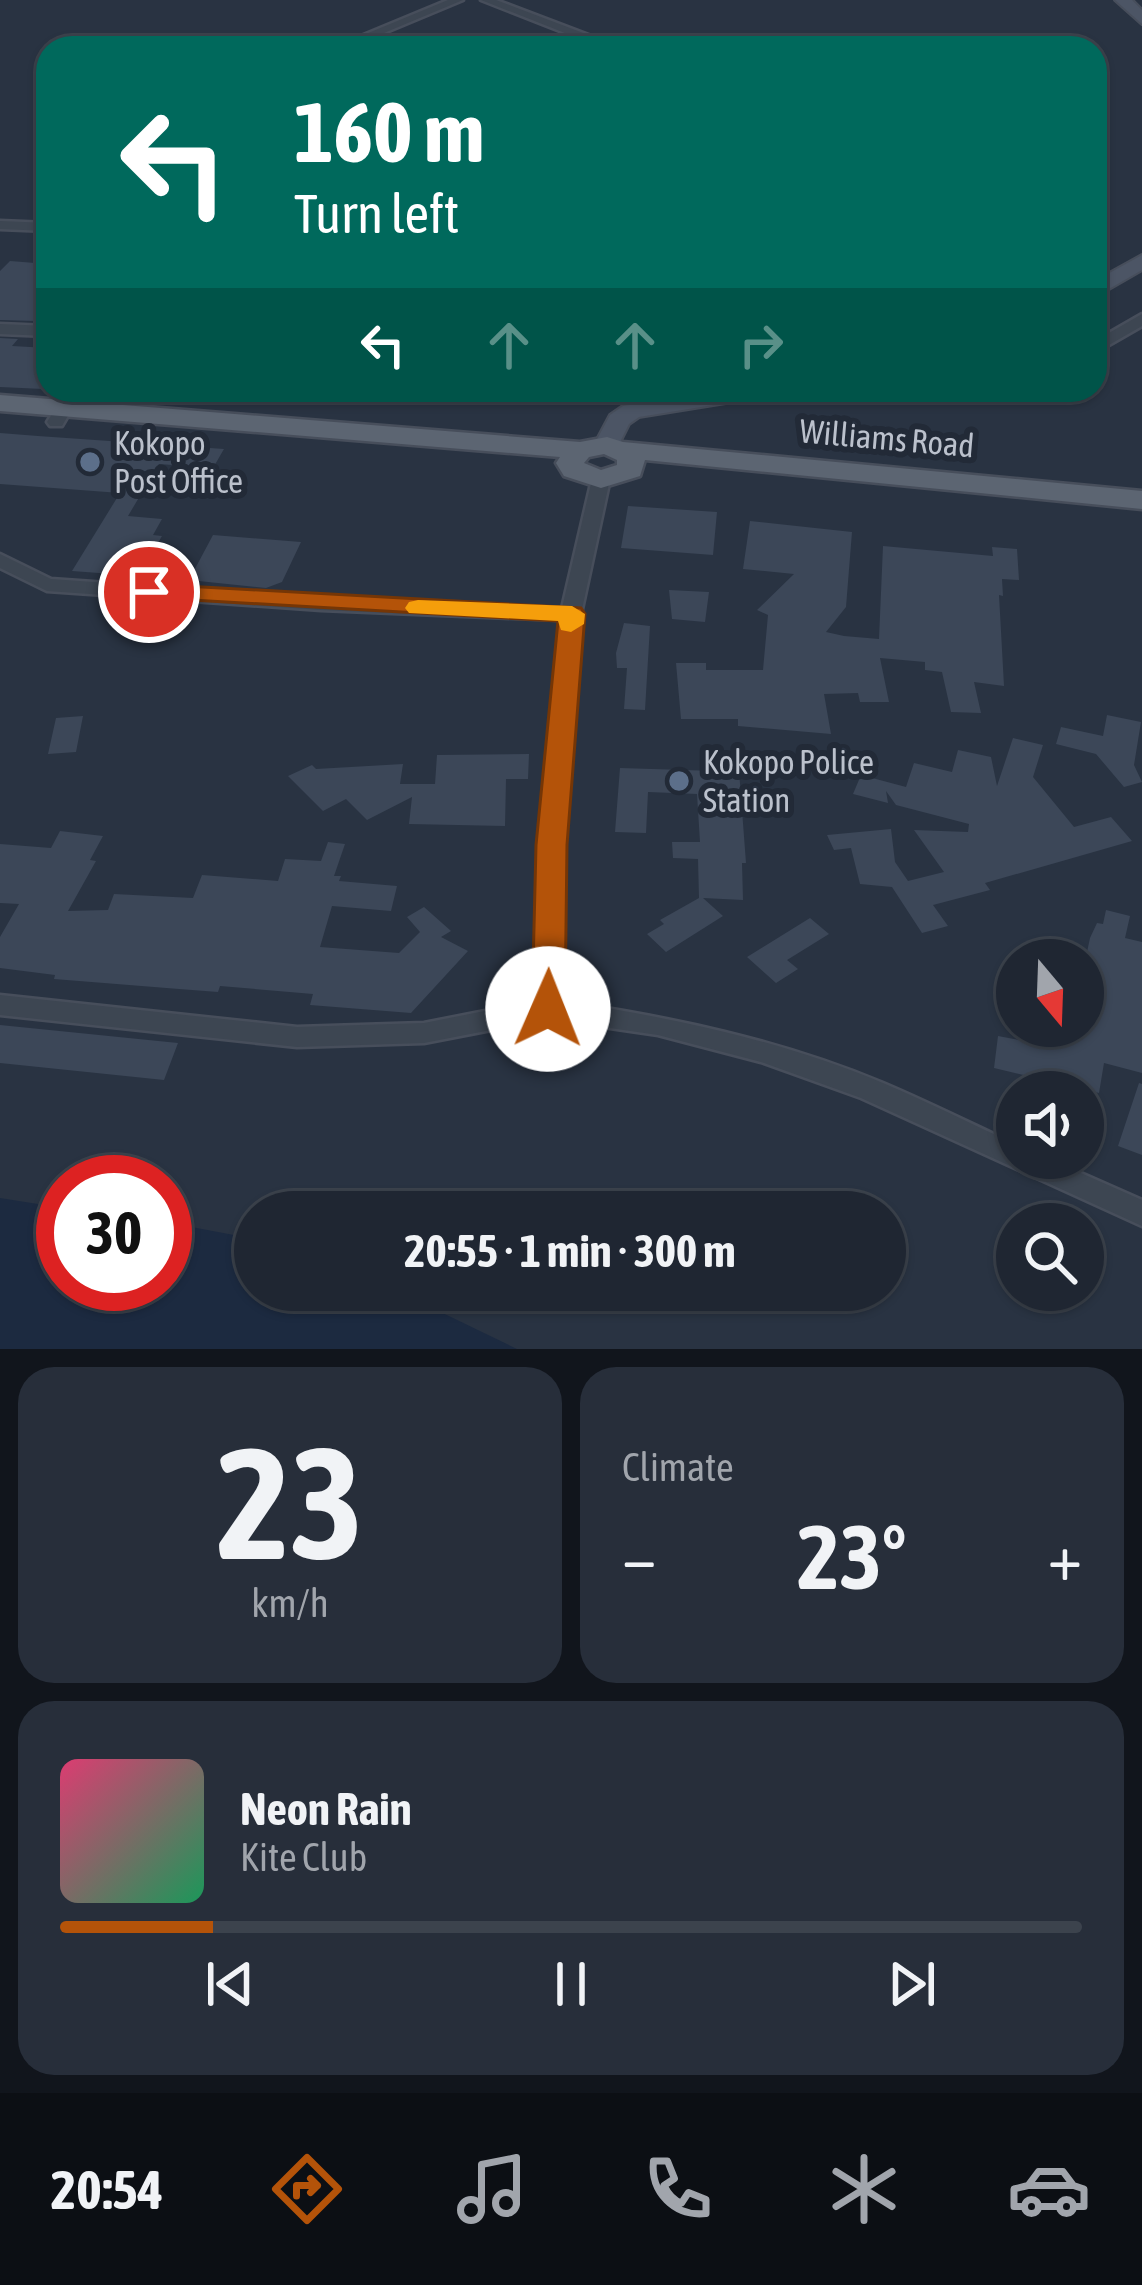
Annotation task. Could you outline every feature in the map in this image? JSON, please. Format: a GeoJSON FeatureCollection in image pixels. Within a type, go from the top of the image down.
{"type":"FeatureCollection","features":[{"type":"Feature","properties":{"kind":"main road","name":"Williams Road"},"geometry":{"type":"LineString","coordinates":[[0,403],[474,457],[603,461],[1142,500]]}},
{"type":"Feature","properties":{"kind":"main road","name":"Williams Road"},"geometry":{"type":"LineString","coordinates":[[0,417],[65,407]]}},
{"type":"Feature","properties":{"kind":"main road","name":"Williams Road"},"geometry":{"type":"LineString","coordinates":[[603,461],[1142,512]]}},
{"type":"Feature","properties":{"kind":"street"},"geometry":{"type":"LineString","coordinates":[[368,36],[458,0]]}},
{"type":"Feature","properties":{"kind":"street"},"geometry":{"type":"LineString","coordinates":[[486,0],[581,35]]}},
{"type":"Feature","properties":{"kind":"street"},"geometry":{"type":"LineString","coordinates":[[1123,0],[1142,19]]}},
{"type":"Feature","properties":{"kind":"street"},"geometry":{"type":"LineString","coordinates":[[0,225],[36,226]]}},
{"type":"Feature","properties":{"kind":"street"},"geometry":{"type":"LineString","coordinates":[[1107,283],[1142,261]]}},
{"type":"Feature","properties":{"kind":"street"},"geometry":{"type":"LineString","coordinates":[[1107,341],[1142,319]]}},
{"type":"Feature","properties":{"kind":"street"},"geometry":{"type":"LineString","coordinates":[[0,329],[36,330]]}},
{"type":"Feature","properties":{"kind":"street"},"geometry":{"type":"LineString","coordinates":[[548,1009],[551,845],[572,614],[603,461],[619,420],[632,411],[678,402]]}},
{"type":"Feature","properties":{"kind":"street"},"geometry":{"type":"LineString","coordinates":[[0,560],[47,585],[321,604],[572,614]]}},
{"type":"Feature","properties":{"kind":"street"},"geometry":{"type":"LineString","coordinates":[[0,1005],[297,1037],[424,1033],[548,1009],[658,1025],[763,1052],[872,1090],[996,1148]]}},
{"type":"Feature","properties":{"kind":"street"},"geometry":{"type":"LineString","coordinates":[[1065,1179],[1142,1213]]}},
{"type":"Feature","properties":{"kind":"water"},"geometry":{"type":"Polygon","coordinates":[[[0,1198],[36,1204],[36,1311],[192,1311],[192,1227],[234,1235],[234,1311],[438,1311],[517,1349],[0,1349],[0,1198]]]}},
{"type":"Feature","properties":{"kind":"building"},"geometry":{"type":"Polygon","coordinates":[[[10,261],[36,263],[35,321],[0,320],[0,271],[10,261]]]}},
{"type":"Feature","properties":{"kind":"building"},"geometry":{"type":"Polygon","coordinates":[[[0,338],[18,339],[12,346],[36,347],[36,389],[0,387],[0,338]]]}},
{"type":"Feature","properties":{"kind":"building"},"geometry":{"type":"Polygon","coordinates":[[[0,433],[224,449],[213,468],[159,464],[128,516],[162,519],[153,535],[162,536],[139,576],[72,571],[120,493],[0,484],[0,433]]]}},
{"type":"Feature","properties":{"kind":"building"},"geometry":{"type":"Polygon","coordinates":[[[628,506],[717,512],[713,555],[621,548],[628,506]]]}},
{"type":"Feature","properties":{"kind":"building"},"geometry":{"type":"Polygon","coordinates":[[[750,521],[852,532],[846,607],[826,632],[844,636],[879,639],[883,546],[993,556],[992,547],[1017,549],[1019,580],[1002,579],[1003,596],[999,595],[1004,686],[974,682],[981,713],[951,712],[942,672],[925,670],[925,662],[880,658],[889,702],[860,702],[858,693],[824,694],[831,734],[738,726],[738,719],[681,719],[676,663],[706,663],[706,670],[763,670],[768,615],[757,610],[794,574],[743,569],[750,521]]]}},
{"type":"Feature","properties":{"kind":"building"},"geometry":{"type":"Polygon","coordinates":[[[213,535],[301,542],[282,582],[266,588],[189,580],[213,535]]]}},
{"type":"Feature","properties":{"kind":"building"},"geometry":{"type":"Polygon","coordinates":[[[669,590],[709,592],[705,622],[672,619],[669,590]]]}},
{"type":"Feature","properties":{"kind":"building"},"geometry":{"type":"Polygon","coordinates":[[[624,623],[650,626],[645,710],[624,709],[627,668],[617,668],[616,653],[624,623]]]}},
{"type":"Feature","properties":{"kind":"building"},"geometry":{"type":"Polygon","coordinates":[[[1107,715],[1141,722],[1134,765],[1142,782],[1124,787],[1096,754],[1056,744],[1061,727],[1103,736],[1107,715]]]}},
{"type":"Feature","properties":{"kind":"building"},"geometry":{"type":"Polygon","coordinates":[[[83,716],[76,752],[48,754],[56,718],[83,716]]]}},
{"type":"Feature","properties":{"kind":"building"},"geometry":{"type":"Polygon","coordinates":[[[1013,738],[1043,745],[1033,777],[1074,827],[1111,817],[1132,841],[985,883],[990,890],[933,905],[948,926],[922,933],[892,887],[860,884],[851,848],[834,850],[827,835],[891,829],[895,862],[908,881],[944,872],[914,830],[968,832],[969,824],[896,805],[886,791],[888,803],[853,794],[861,775],[906,787],[914,763],[952,772],[958,750],[991,757],[997,786],[1013,738]]]}},
{"type":"Feature","properties":{"kind":"building"},"geometry":{"type":"Polygon","coordinates":[[[529,754],[528,779],[506,779],[505,826],[409,824],[412,797],[367,820],[346,799],[323,811],[288,776],[312,765],[316,769],[403,764],[400,784],[435,784],[437,755],[529,754]]]}},
{"type":"Feature","properties":{"kind":"building"},"geometry":{"type":"Polygon","coordinates":[[[716,756],[738,757],[746,863],[742,863],[743,900],[703,898],[723,916],[666,952],[647,934],[664,924],[660,920],[699,898],[698,859],[673,858],[672,842],[700,842],[697,794],[648,792],[646,833],[615,832],[620,768],[716,771],[716,756]]]}},
{"type":"Feature","properties":{"kind":"building"},"geometry":{"type":"Polygon","coordinates":[[[60,831],[103,836],[90,860],[96,861],[68,911],[108,910],[114,894],[193,898],[202,875],[278,881],[285,859],[321,861],[328,842],[345,844],[334,876],[341,876],[339,881],[397,886],[391,911],[332,906],[320,947],[399,953],[420,932],[407,917],[424,907],[451,931],[441,937],[468,951],[411,1013],[310,1005],[313,994],[54,979],[55,975],[0,968],[0,937],[19,904],[0,903],[0,844],[51,848],[60,831]]]}},
{"type":"Feature","properties":{"kind":"building"},"geometry":{"type":"Polygon","coordinates":[[[1106,910],[1130,916],[1125,938],[1142,942],[1142,1073],[1104,1063],[1103,1071],[994,1068],[997,1047],[1104,1047],[1104,939],[1090,939],[1097,923],[1103,924],[1106,910]]]}},
{"type":"Feature","properties":{"kind":"building"},"geometry":{"type":"Polygon","coordinates":[[[810,918],[829,934],[787,960],[798,969],[776,983],[747,957],[810,918]]]}},
{"type":"Feature","properties":{"kind":"building"},"geometry":{"type":"Polygon","coordinates":[[[0,1025],[178,1043],[164,1080],[0,1063],[0,1025]]]}},
{"type":"Feature","properties":{"kind":"building"},"geometry":{"type":"Polygon","coordinates":[[[1142,1084],[1142,1155],[1118,1146],[1142,1084]]]}},
{"type":"Feature","properties":{"kind":"slow traffic"},"geometry":{"type":"LineString","coordinates":[[418,608],[572,614],[571,624]]}},
{"type":"Feature","properties":{"kind":"place","name":"Kokopo Post Office"},"geometry":{"type":"Point","coordinates":[90,462]}},
{"type":"Feature","properties":{"kind":"place","name":"Kokopo Police Station"},"geometry":{"type":"Point","coordinates":[679,781]}},
{"type":"Feature","properties":{"kind":"route"},"geometry":{"type":"LineString","coordinates":[[149,592],[572,614],[551,845],[548,1009]]}}]}
